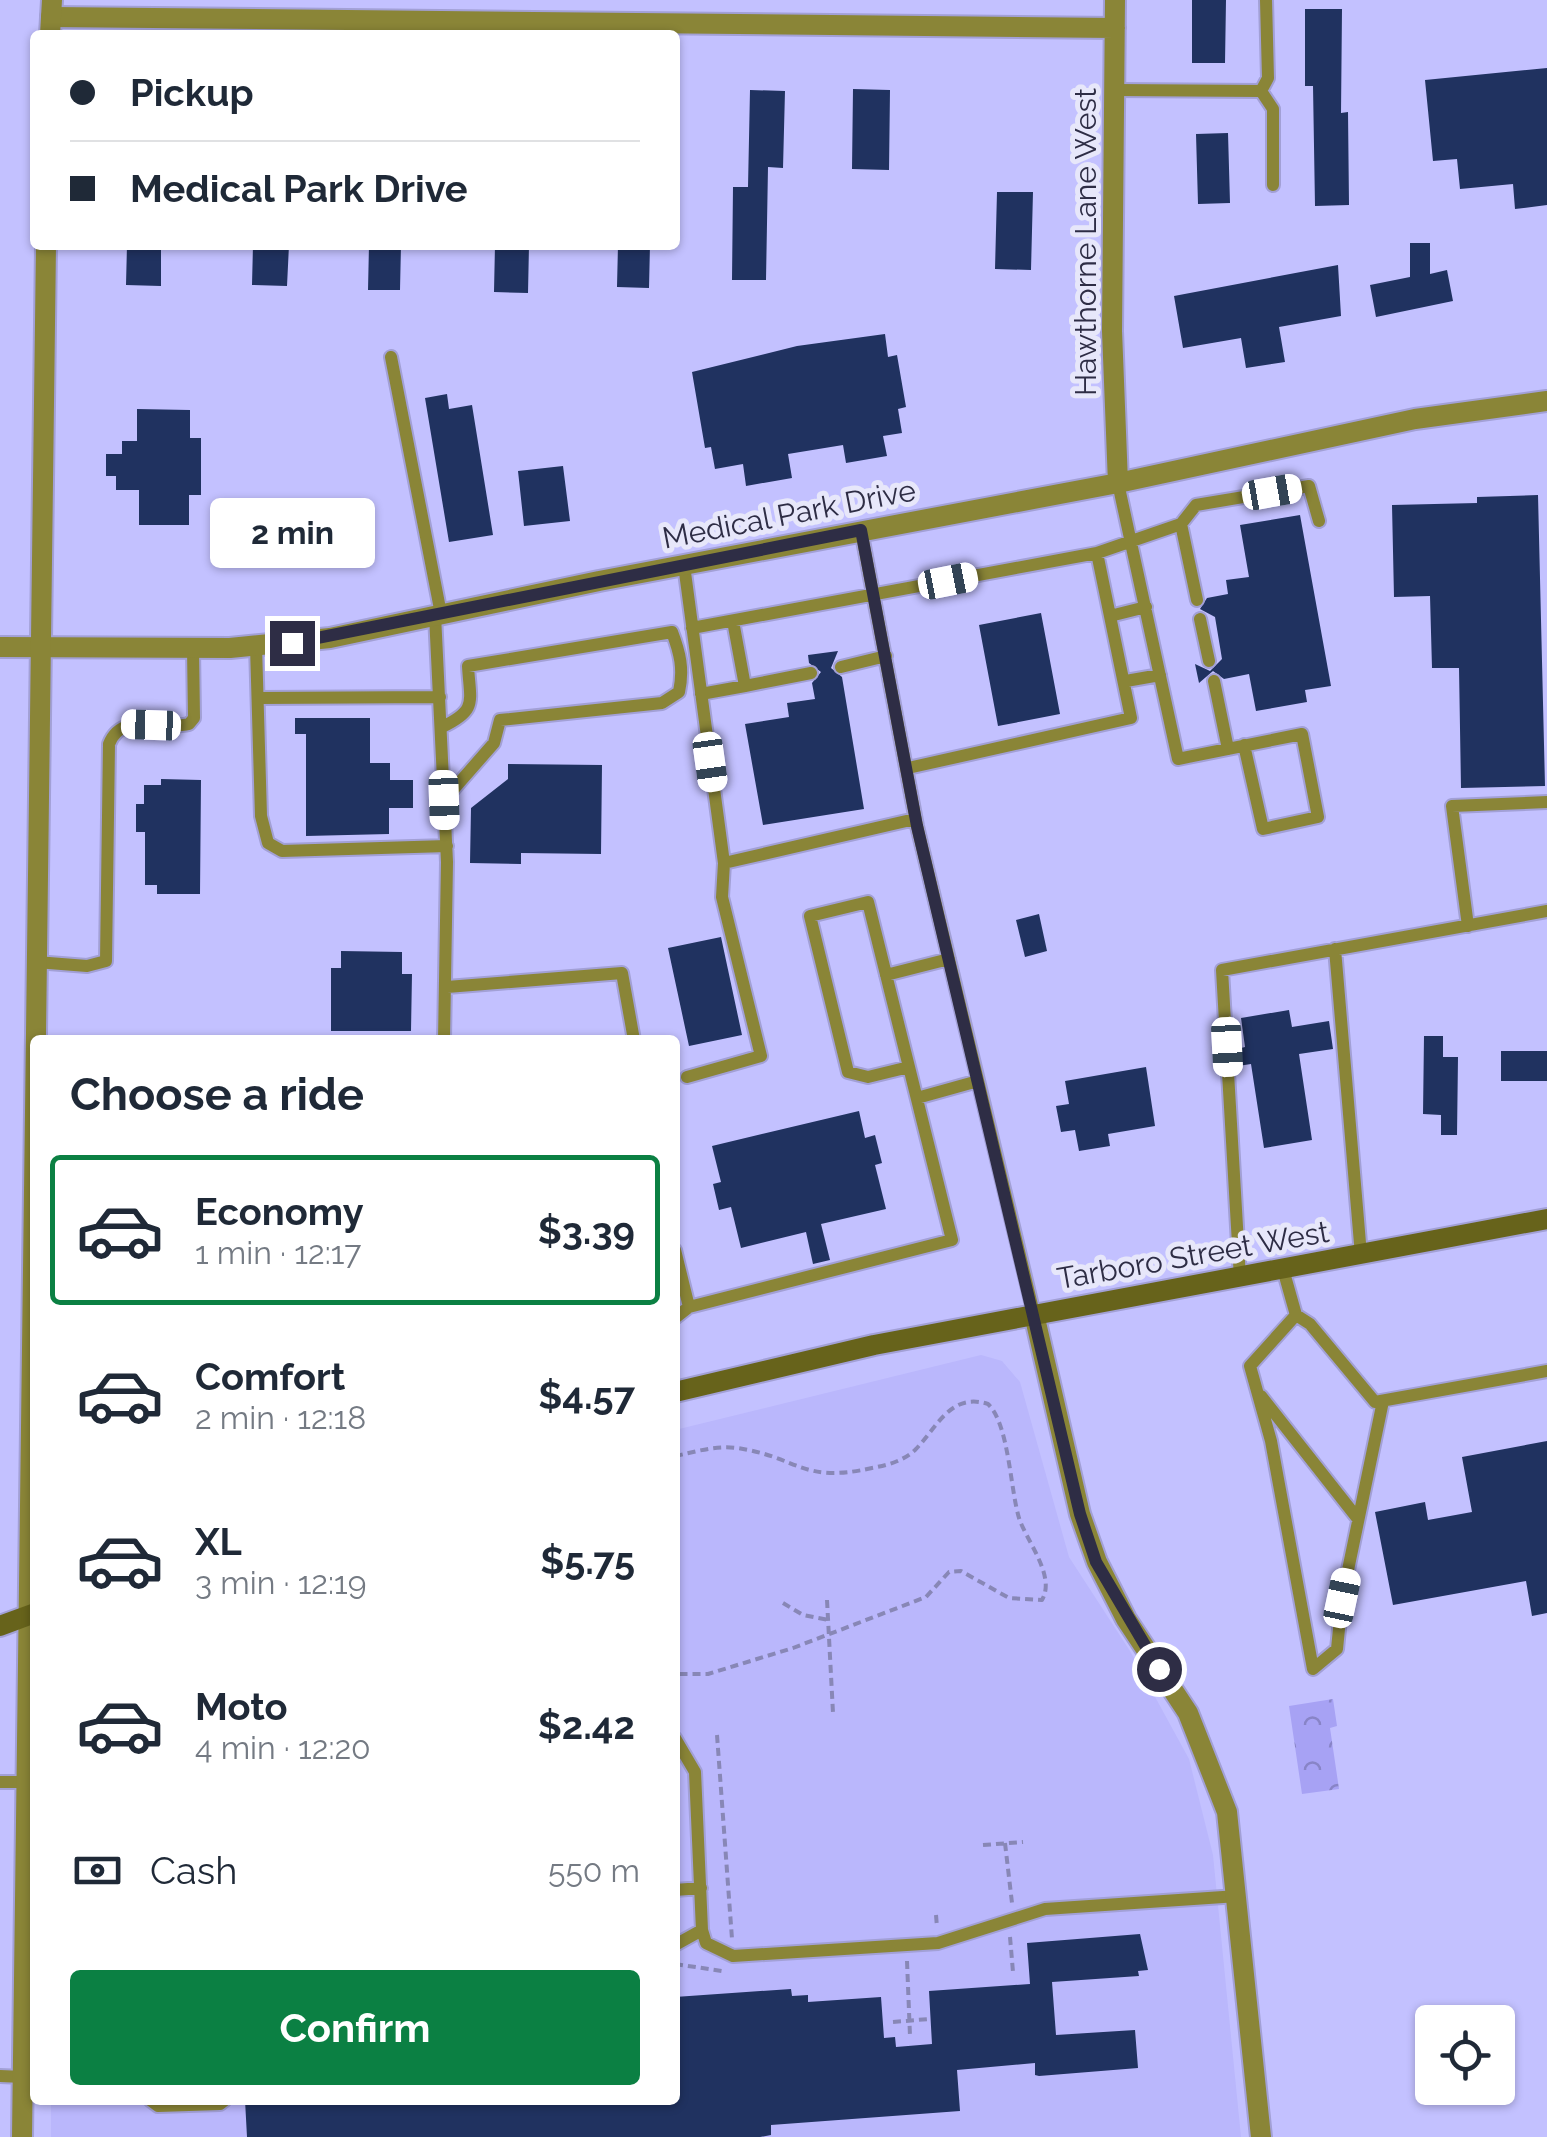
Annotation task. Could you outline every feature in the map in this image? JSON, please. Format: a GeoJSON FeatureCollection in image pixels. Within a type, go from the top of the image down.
{"type":"FeatureCollection","features":[{"type":"Feature","properties":{"kind":"main road","name":"Tarboro Street West"},"geometry":{"type":"LineString","coordinates":[[680,1391],[1034,1314],[1547,1219]]}},
{"type":"Feature","properties":{"kind":"main road"},"geometry":{"type":"LineString","coordinates":[[0,1626],[30,1615]]}},
{"type":"Feature","properties":{"kind":"street","name":"Hawthorne Lane West"},"geometry":{"type":"LineString","coordinates":[[1116,0],[1112,331],[1118,484]]}},
{"type":"Feature","properties":{"kind":"street"},"geometry":{"type":"LineString","coordinates":[[51,17],[1115,28]]}},
{"type":"Feature","properties":{"kind":"street"},"geometry":{"type":"LineString","coordinates":[[36,1035],[46,250]]}},
{"type":"Feature","properties":{"kind":"street","name":"Medical Park Drive"},"geometry":{"type":"LineString","coordinates":[[0,647],[193,648],[330,638],[861,530],[1118,484],[1415,418],[1547,401]]}},
{"type":"Feature","properties":{"kind":"street"},"geometry":{"type":"LineString","coordinates":[[1034,1314],[1085,1530],[1126,1619],[1188,1713],[1226,1812],[1261,2137]]}},
{"type":"Feature","properties":{"kind":"street"},"geometry":{"type":"LineString","coordinates":[[22,2137],[29,2014],[30,1681]]}},
{"type":"Feature","properties":{"kind":"lane"},"geometry":{"type":"LineString","coordinates":[[1262,91],[1268,78],[1266,0]]}},
{"type":"Feature","properties":{"kind":"lane"},"geometry":{"type":"LineString","coordinates":[[1114,90],[1262,91]]}},
{"type":"Feature","properties":{"kind":"lane"},"geometry":{"type":"LineString","coordinates":[[1262,91],[1274,109],[1273,185]]}},
{"type":"Feature","properties":{"kind":"lane"},"geometry":{"type":"LineString","coordinates":[[391,356],[438,615],[446,846],[444,1035]]}},
{"type":"Feature","properties":{"kind":"lane"},"geometry":{"type":"LineString","coordinates":[[1118,484],[1178,759],[1302,734],[1318,817],[1263,829],[1244,746]]}},
{"type":"Feature","properties":{"kind":"lane"},"geometry":{"type":"LineString","coordinates":[[692,628],[1096,553],[1132,542],[1154,530],[1181,524],[1196,506],[1310,486],[1318,521]]}},
{"type":"Feature","properties":{"kind":"lane"},"geometry":{"type":"LineString","coordinates":[[1181,524],[1196,600]]}},
{"type":"Feature","properties":{"kind":"lane"},"geometry":{"type":"LineString","coordinates":[[861,530],[916,819],[1034,1314]]}},
{"type":"Feature","properties":{"kind":"lane"},"geometry":{"type":"LineString","coordinates":[[908,768],[1132,718],[1096,553]]}},
{"type":"Feature","properties":{"kind":"lane"},"geometry":{"type":"LineString","coordinates":[[684,565],[724,863],[722,897],[760,1056],[688,1077]]}},
{"type":"Feature","properties":{"kind":"lane"},"geometry":{"type":"LineString","coordinates":[[1110,616],[1146,608]]}},
{"type":"Feature","properties":{"kind":"lane"},"geometry":{"type":"LineString","coordinates":[[1200,619],[1209,661]]}},
{"type":"Feature","properties":{"kind":"lane"},"geometry":{"type":"LineString","coordinates":[[733,621],[745,686]]}},
{"type":"Feature","properties":{"kind":"lane"},"geometry":{"type":"LineString","coordinates":[[442,727],[466,716],[470,706],[468,666],[672,632],[683,674],[678,692],[662,703],[500,720],[494,743],[444,800]]}},
{"type":"Feature","properties":{"kind":"lane"},"geometry":{"type":"LineString","coordinates":[[256,646],[260,816],[268,843],[282,851],[446,846]]}},
{"type":"Feature","properties":{"kind":"lane"},"geometry":{"type":"LineString","coordinates":[[36,962],[86,966],[106,961],[108,744],[123,724],[189,724],[194,718],[193,648]]}},
{"type":"Feature","properties":{"kind":"lane"},"geometry":{"type":"LineString","coordinates":[[841,667],[886,656]]}},
{"type":"Feature","properties":{"kind":"lane"},"geometry":{"type":"LineString","coordinates":[[701,694],[811,673]]}},
{"type":"Feature","properties":{"kind":"lane"},"geometry":{"type":"LineString","coordinates":[[1126,681],[1160,675]]}},
{"type":"Feature","properties":{"kind":"lane"},"geometry":{"type":"LineString","coordinates":[[1214,681],[1228,749]]}},
{"type":"Feature","properties":{"kind":"lane"},"geometry":{"type":"LineString","coordinates":[[259,698],[440,697]]}},
{"type":"Feature","properties":{"kind":"lane"},"geometry":{"type":"LineString","coordinates":[[1468,926],[1452,806],[1547,802]]}},
{"type":"Feature","properties":{"kind":"lane"},"geometry":{"type":"LineString","coordinates":[[724,863],[916,819]]}},
{"type":"Feature","properties":{"kind":"lane"},"geometry":{"type":"LineString","coordinates":[[680,1314],[688,1307],[952,1240],[910,1068],[868,902],[810,916],[848,1072],[868,1077],[910,1068]]}},
{"type":"Feature","properties":{"kind":"lane"},"geometry":{"type":"LineString","coordinates":[[1240,1278],[1222,970],[1547,912]]}},
{"type":"Feature","properties":{"kind":"lane"},"geometry":{"type":"LineString","coordinates":[[1336,950],[1361,1254]]}},
{"type":"Feature","properties":{"kind":"lane"},"geometry":{"type":"LineString","coordinates":[[886,975],[949,959]]}},
{"type":"Feature","properties":{"kind":"lane"},"geometry":{"type":"LineString","coordinates":[[446,986],[622,972],[633,1035]]}},
{"type":"Feature","properties":{"kind":"lane"},"geometry":{"type":"LineString","coordinates":[[917,1098],[978,1081]]}},
{"type":"Feature","properties":{"kind":"lane"},"geometry":{"type":"LineString","coordinates":[[1284,1269],[1296,1315],[1310,1324],[1374,1402],[1547,1371]]}},
{"type":"Feature","properties":{"kind":"lane"},"geometry":{"type":"LineString","coordinates":[[680,1272],[688,1307]]}},
{"type":"Feature","properties":{"kind":"lane"},"geometry":{"type":"LineString","coordinates":[[680,1302],[688,1307]]}},
{"type":"Feature","properties":{"kind":"lane"},"geometry":{"type":"LineString","coordinates":[[1296,1315],[1250,1366],[1271,1441],[1312,1669],[1336,1649],[1383,1401]]}},
{"type":"Feature","properties":{"kind":"lane"},"geometry":{"type":"LineString","coordinates":[[1253,1386],[1358,1519]]}},
{"type":"Feature","properties":{"kind":"lane"},"geometry":{"type":"LineString","coordinates":[[680,1746],[695,1772],[702,1930],[706,1943],[733,1956],[938,1943],[1045,1909],[1238,1896]]}},
{"type":"Feature","properties":{"kind":"lane"},"geometry":{"type":"LineString","coordinates":[[0,1782],[27,1782]]}},
{"type":"Feature","properties":{"kind":"lane"},"geometry":{"type":"LineString","coordinates":[[680,1890],[702,1888]]}},
{"type":"Feature","properties":{"kind":"lane"},"geometry":{"type":"LineString","coordinates":[[680,1942],[702,1930]]}},
{"type":"Feature","properties":{"kind":"lane"},"geometry":{"type":"LineString","coordinates":[[0,2076],[23,2077]]}},
{"type":"Feature","properties":{"kind":"lane"},"geometry":{"type":"LineString","coordinates":[[163,2105],[193,2105]]}},
{"type":"Feature","properties":{"kind":"path"},"geometry":{"type":"LineString","coordinates":[[680,1455],[734,1447],[812,1474],[840,1476],[894,1463],[912,1452],[944,1414],[958,1404],[988,1404],[1000,1419],[1012,1493],[1047,1582],[1042,1600],[1024,1602],[960,1571],[946,1574],[932,1592],[829,1634],[708,1674],[680,1674]]}},
{"type":"Feature","properties":{"kind":"path"},"geometry":{"type":"LineString","coordinates":[[828,1600],[833,1713]]}},
{"type":"Feature","properties":{"kind":"path"},"geometry":{"type":"LineString","coordinates":[[782,1603],[803,1616],[828,1620]]}},
{"type":"Feature","properties":{"kind":"path"},"geometry":{"type":"LineString","coordinates":[[718,1734],[733,1956]]}},
{"type":"Feature","properties":{"kind":"path"},"geometry":{"type":"LineString","coordinates":[[984,1845],[1023,1842]]}},
{"type":"Feature","properties":{"kind":"path"},"geometry":{"type":"LineString","coordinates":[[907,1959],[910,2036]]}},
{"type":"Feature","properties":{"kind":"path"},"geometry":{"type":"LineString","coordinates":[[892,2022],[930,2019]]}},
{"type":"Feature","properties":{"kind":"shaded area"},"geometry":{"type":"Polygon","coordinates":[[[981,1355],[1002,1361],[1020,1382],[1069,1557],[1130,1651],[1189,1759],[1213,1855],[1241,2137],[51,2137],[51,2105],[680,2105],[680,1429],[981,1355]]]}},
{"type":"Feature","properties":{"kind":"green space"},"geometry":{"type":"Polygon","coordinates":[[[1333,1699],[1337,1726],[1330,1728],[1339,1789],[1302,1794],[1289,1706],[1333,1699]]]}},
{"type":"Feature","properties":{"kind":"building"},"geometry":{"type":"Polygon","coordinates":[[[1192,0],[1226,0],[1225,63],[1192,63],[1192,0]]]}},
{"type":"Feature","properties":{"kind":"building"},"geometry":{"type":"Polygon","coordinates":[[[1305,9],[1342,9],[1341,113],[1348,112],[1349,205],[1315,206],[1313,86],[1305,86],[1305,9]]]}},
{"type":"Feature","properties":{"kind":"building"},"geometry":{"type":"Polygon","coordinates":[[[1547,68],[1547,205],[1515,209],[1513,184],[1460,189],[1457,159],[1433,161],[1425,80],[1547,68]]]}},
{"type":"Feature","properties":{"kind":"building"},"geometry":{"type":"Polygon","coordinates":[[[853,89],[890,90],[889,170],[852,169],[853,89]]]}},
{"type":"Feature","properties":{"kind":"building"},"geometry":{"type":"Polygon","coordinates":[[[750,90],[785,91],[783,168],[768,167],[766,280],[732,280],[733,187],[748,187],[750,90]]]}},
{"type":"Feature","properties":{"kind":"building"},"geometry":{"type":"Polygon","coordinates":[[[1228,133],[1230,203],[1198,204],[1196,134],[1228,133]]]}},
{"type":"Feature","properties":{"kind":"building"},"geometry":{"type":"Polygon","coordinates":[[[997,192],[1033,192],[1031,270],[995,269],[997,192]]]}},
{"type":"Feature","properties":{"kind":"building"},"geometry":{"type":"Polygon","coordinates":[[[1410,243],[1430,243],[1430,274],[1447,270],[1453,301],[1376,317],[1370,285],[1410,277],[1410,243]]]}},
{"type":"Feature","properties":{"kind":"building"},"geometry":{"type":"Polygon","coordinates":[[[127,250],[161,250],[161,286],[126,285],[127,250]]]}},
{"type":"Feature","properties":{"kind":"building"},"geometry":{"type":"Polygon","coordinates":[[[253,250],[289,250],[287,286],[252,285],[253,250]]]}},
{"type":"Feature","properties":{"kind":"building"},"geometry":{"type":"Polygon","coordinates":[[[369,250],[401,250],[400,290],[368,290],[369,250]]]}},
{"type":"Feature","properties":{"kind":"building"},"geometry":{"type":"Polygon","coordinates":[[[495,250],[529,250],[528,293],[494,292],[495,250]]]}},
{"type":"Feature","properties":{"kind":"building"},"geometry":{"type":"Polygon","coordinates":[[[618,250],[650,250],[649,288],[617,287],[618,250]]]}},
{"type":"Feature","properties":{"kind":"building"},"geometry":{"type":"Polygon","coordinates":[[[1338,265],[1341,316],[1279,327],[1285,362],[1246,368],[1241,338],[1183,348],[1174,296],[1338,265]]]}},
{"type":"Feature","properties":{"kind":"building"},"geometry":{"type":"Polygon","coordinates":[[[885,334],[888,357],[897,355],[906,407],[898,409],[902,433],[883,436],[887,456],[846,463],[843,445],[788,454],[792,478],[746,486],[743,464],[715,469],[711,447],[705,448],[692,372],[797,346],[885,334]]]}},
{"type":"Feature","properties":{"kind":"building"},"geometry":{"type":"Polygon","coordinates":[[[447,394],[449,409],[472,405],[493,535],[449,542],[425,398],[447,394]]]}},
{"type":"Feature","properties":{"kind":"building"},"geometry":{"type":"Polygon","coordinates":[[[137,409],[190,410],[190,438],[201,438],[201,495],[189,495],[189,525],[139,525],[139,490],[116,490],[116,476],[106,476],[106,454],[122,454],[122,441],[137,441],[137,409]]]}},
{"type":"Feature","properties":{"kind":"building"},"geometry":{"type":"Polygon","coordinates":[[[563,466],[570,521],[524,526],[518,471],[563,466]]]}},
{"type":"Feature","properties":{"kind":"building"},"geometry":{"type":"Polygon","coordinates":[[[1538,495],[1545,786],[1461,788],[1459,668],[1432,668],[1430,596],[1394,597],[1392,505],[1477,503],[1477,497],[1538,495]]]}},
{"type":"Feature","properties":{"kind":"building"},"geometry":{"type":"Polygon","coordinates":[[[1300,515],[1331,686],[1305,690],[1307,702],[1256,711],[1249,674],[1224,679],[1213,671],[1199,683],[1195,664],[1210,671],[1222,659],[1215,617],[1200,609],[1207,598],[1228,594],[1226,580],[1249,577],[1240,525],[1300,515]]]}},
{"type":"Feature","properties":{"kind":"building"},"geometry":{"type":"Polygon","coordinates":[[[1041,613],[1060,714],[998,726],[979,625],[1041,613]]]}},
{"type":"Feature","properties":{"kind":"building"},"geometry":{"type":"Polygon","coordinates":[[[838,651],[831,668],[842,677],[864,809],[763,825],[745,724],[789,717],[787,703],[815,699],[812,683],[821,672],[809,663],[808,655],[838,651]]]}},
{"type":"Feature","properties":{"kind":"building"},"geometry":{"type":"Polygon","coordinates":[[[295,718],[370,718],[370,763],[390,763],[390,780],[413,780],[413,808],[389,808],[389,834],[306,836],[306,734],[295,734],[295,718]]]}},
{"type":"Feature","properties":{"kind":"building"},"geometry":{"type":"Polygon","coordinates":[[[508,764],[602,765],[601,854],[521,853],[521,864],[470,863],[471,808],[508,779],[508,764]]]}},
{"type":"Feature","properties":{"kind":"building"},"geometry":{"type":"Polygon","coordinates":[[[161,779],[201,780],[200,894],[157,894],[157,885],[145,885],[145,832],[136,832],[136,804],[144,804],[144,785],[161,785],[161,779]]]}},
{"type":"Feature","properties":{"kind":"building"},"geometry":{"type":"Polygon","coordinates":[[[1039,914],[1047,951],[1025,957],[1016,920],[1039,914]]]}},
{"type":"Feature","properties":{"kind":"building"},"geometry":{"type":"Polygon","coordinates":[[[721,937],[742,1035],[689,1046],[668,948],[721,937]]]}},
{"type":"Feature","properties":{"kind":"building"},"geometry":{"type":"Polygon","coordinates":[[[341,951],[402,952],[402,974],[412,974],[411,1031],[331,1031],[331,968],[341,968],[341,951]]]}},
{"type":"Feature","properties":{"kind":"building"},"geometry":{"type":"Polygon","coordinates":[[[1289,1010],[1292,1027],[1329,1021],[1333,1049],[1299,1054],[1312,1140],[1264,1148],[1251,1064],[1238,1066],[1237,1049],[1245,1047],[1241,1018],[1289,1010]]]}},
{"type":"Feature","properties":{"kind":"building"},"geometry":{"type":"Polygon","coordinates":[[[1424,1036],[1443,1036],[1443,1057],[1458,1057],[1457,1135],[1441,1135],[1441,1115],[1423,1114],[1424,1036]]]}},
{"type":"Feature","properties":{"kind":"building"},"geometry":{"type":"Polygon","coordinates":[[[1501,1051],[1547,1051],[1547,1081],[1501,1081],[1501,1051]]]}},
{"type":"Feature","properties":{"kind":"building"},"geometry":{"type":"Polygon","coordinates":[[[1146,1067],[1155,1126],[1108,1134],[1110,1146],[1079,1151],[1075,1130],[1061,1132],[1056,1106],[1069,1104],[1065,1081],[1146,1067]]]}},
{"type":"Feature","properties":{"kind":"building"},"geometry":{"type":"Polygon","coordinates":[[[859,1111],[865,1138],[875,1135],[882,1163],[875,1165],[886,1209],[821,1224],[830,1260],[813,1264],[806,1232],[741,1248],[731,1207],[719,1210],[713,1184],[721,1182],[712,1146],[859,1111]]]}},
{"type":"Feature","properties":{"kind":"building"},"geometry":{"type":"Polygon","coordinates":[[[1547,1441],[1547,1613],[1532,1616],[1526,1581],[1393,1605],[1375,1512],[1425,1502],[1428,1520],[1472,1512],[1462,1457],[1547,1441]]]}},
{"type":"Feature","properties":{"kind":"building"},"geometry":{"type":"Polygon","coordinates":[[[1140,1934],[1148,1970],[1138,1971],[1139,1976],[1052,1982],[1056,2035],[1135,2030],[1138,2068],[1039,2076],[1035,2075],[1035,2063],[957,2070],[960,2111],[771,2125],[771,2135],[760,2137],[247,2137],[245,2105],[680,2105],[680,1997],[791,1989],[792,1996],[808,1995],[808,2002],[881,1997],[884,2038],[895,2037],[896,2047],[932,2044],[929,1991],[1030,1984],[1027,1943],[1140,1934]]]}},
{"type":"Feature","properties":{"kind":"route"},"geometry":{"type":"LineString","coordinates":[[292,643],[861,530],[917,826],[1064,1453],[1096,1562],[1126,1619],[1159,1669]]}}]}
